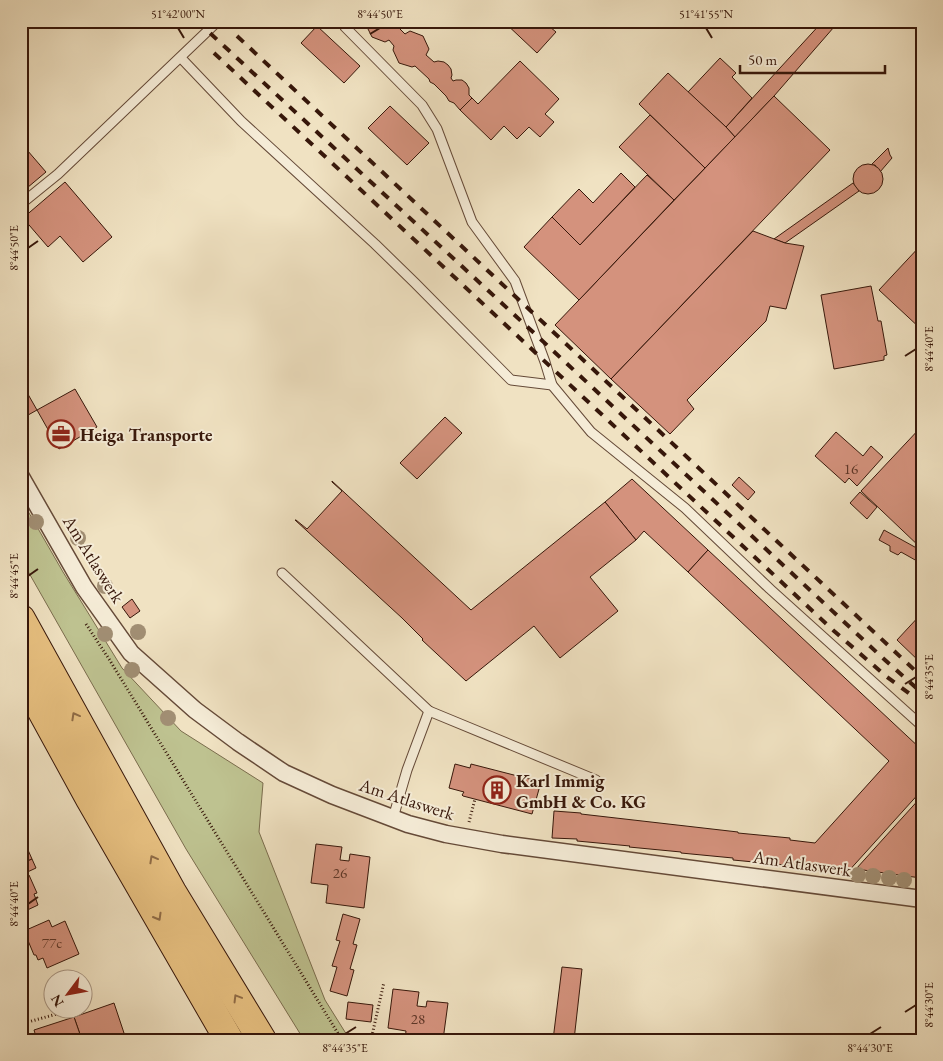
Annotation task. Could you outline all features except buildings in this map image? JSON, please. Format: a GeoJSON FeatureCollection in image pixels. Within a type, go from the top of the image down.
{"type":"FeatureCollection","features":[{"type":"Feature","properties":{"kind":"highway"},"geometry":{"type":"LineString","coordinates":[[21,619],[172,892],[262,1040]]}},
{"type":"Feature","properties":{"kind":"highway"},"geometry":{"type":"LineString","coordinates":[[21,673],[95,807],[229,1040]]}},
{"type":"Feature","properties":{"kind":"street","name":"Am Atlaswerk"},"geometry":{"type":"LineString","coordinates":[[21,477],[84,587],[131,654],[195,710],[284,773],[332,795],[408,824],[446,834],[502,844],[922,899]]}},
{"type":"Feature","properties":{"kind":"lane"},"geometry":{"type":"LineString","coordinates":[[21,204],[58,174],[218,21]]}},
{"type":"Feature","properties":{"kind":"lane"},"geometry":{"type":"LineString","coordinates":[[342,21],[345,27],[422,105],[437,129],[472,222],[515,281],[552,386],[591,432],[685,508],[770,589],[922,726]]}},
{"type":"Feature","properties":{"kind":"lane"},"geometry":{"type":"LineString","coordinates":[[180,58],[241,120],[415,282],[511,380],[552,386]]}},
{"type":"Feature","properties":{"kind":"lane"},"geometry":{"type":"LineString","coordinates":[[282,573],[429,710],[596,780]]}},
{"type":"Feature","properties":{"kind":"lane"},"geometry":{"type":"LineString","coordinates":[[393,818],[407,770],[429,710]]}},
{"type":"Feature","properties":{"kind":"path"},"geometry":{"type":"LineString","coordinates":[[84,620],[342,1040]]}},
{"type":"Feature","properties":{"kind":"path"},"geometry":{"type":"LineString","coordinates":[[474,804],[475,798]]}},
{"type":"Feature","properties":{"kind":"path"},"geometry":{"type":"LineString","coordinates":[[371,1040],[384,982]]}},
{"type":"Feature","properties":{"kind":"path"},"geometry":{"type":"LineString","coordinates":[[21,1024],[42,1018]]}},
{"type":"Feature","properties":{"kind":"green space"},"geometry":{"type":"Polygon","coordinates":[[[21,499],[122,668],[181,731],[263,783],[259,832],[325,1000],[350,1040],[304,1040],[186,849],[21,559],[21,499]]]}},
{"type":"Feature","properties":{"kind":"railway"},"geometry":{"type":"LineString","coordinates":[[197,21],[922,693]]}},
{"type":"Feature","properties":{"kind":"railway"},"geometry":{"type":"LineString","coordinates":[[237,36],[922,677]]}},
{"type":"Feature","properties":{"kind":"railway"},"geometry":{"type":"LineString","coordinates":[[214,53],[834,631],[887,677],[922,703]]}},
{"type":"Feature","properties":{"kind":"place","name":"Heiga Transporte"},"geometry":{"type":"Point","coordinates":[61,434]}},
{"type":"Feature","properties":{"kind":"place","name":"Karl Immig GmbH & Co. KG"},"geometry":{"type":"Point","coordinates":[497,790]}}]}
